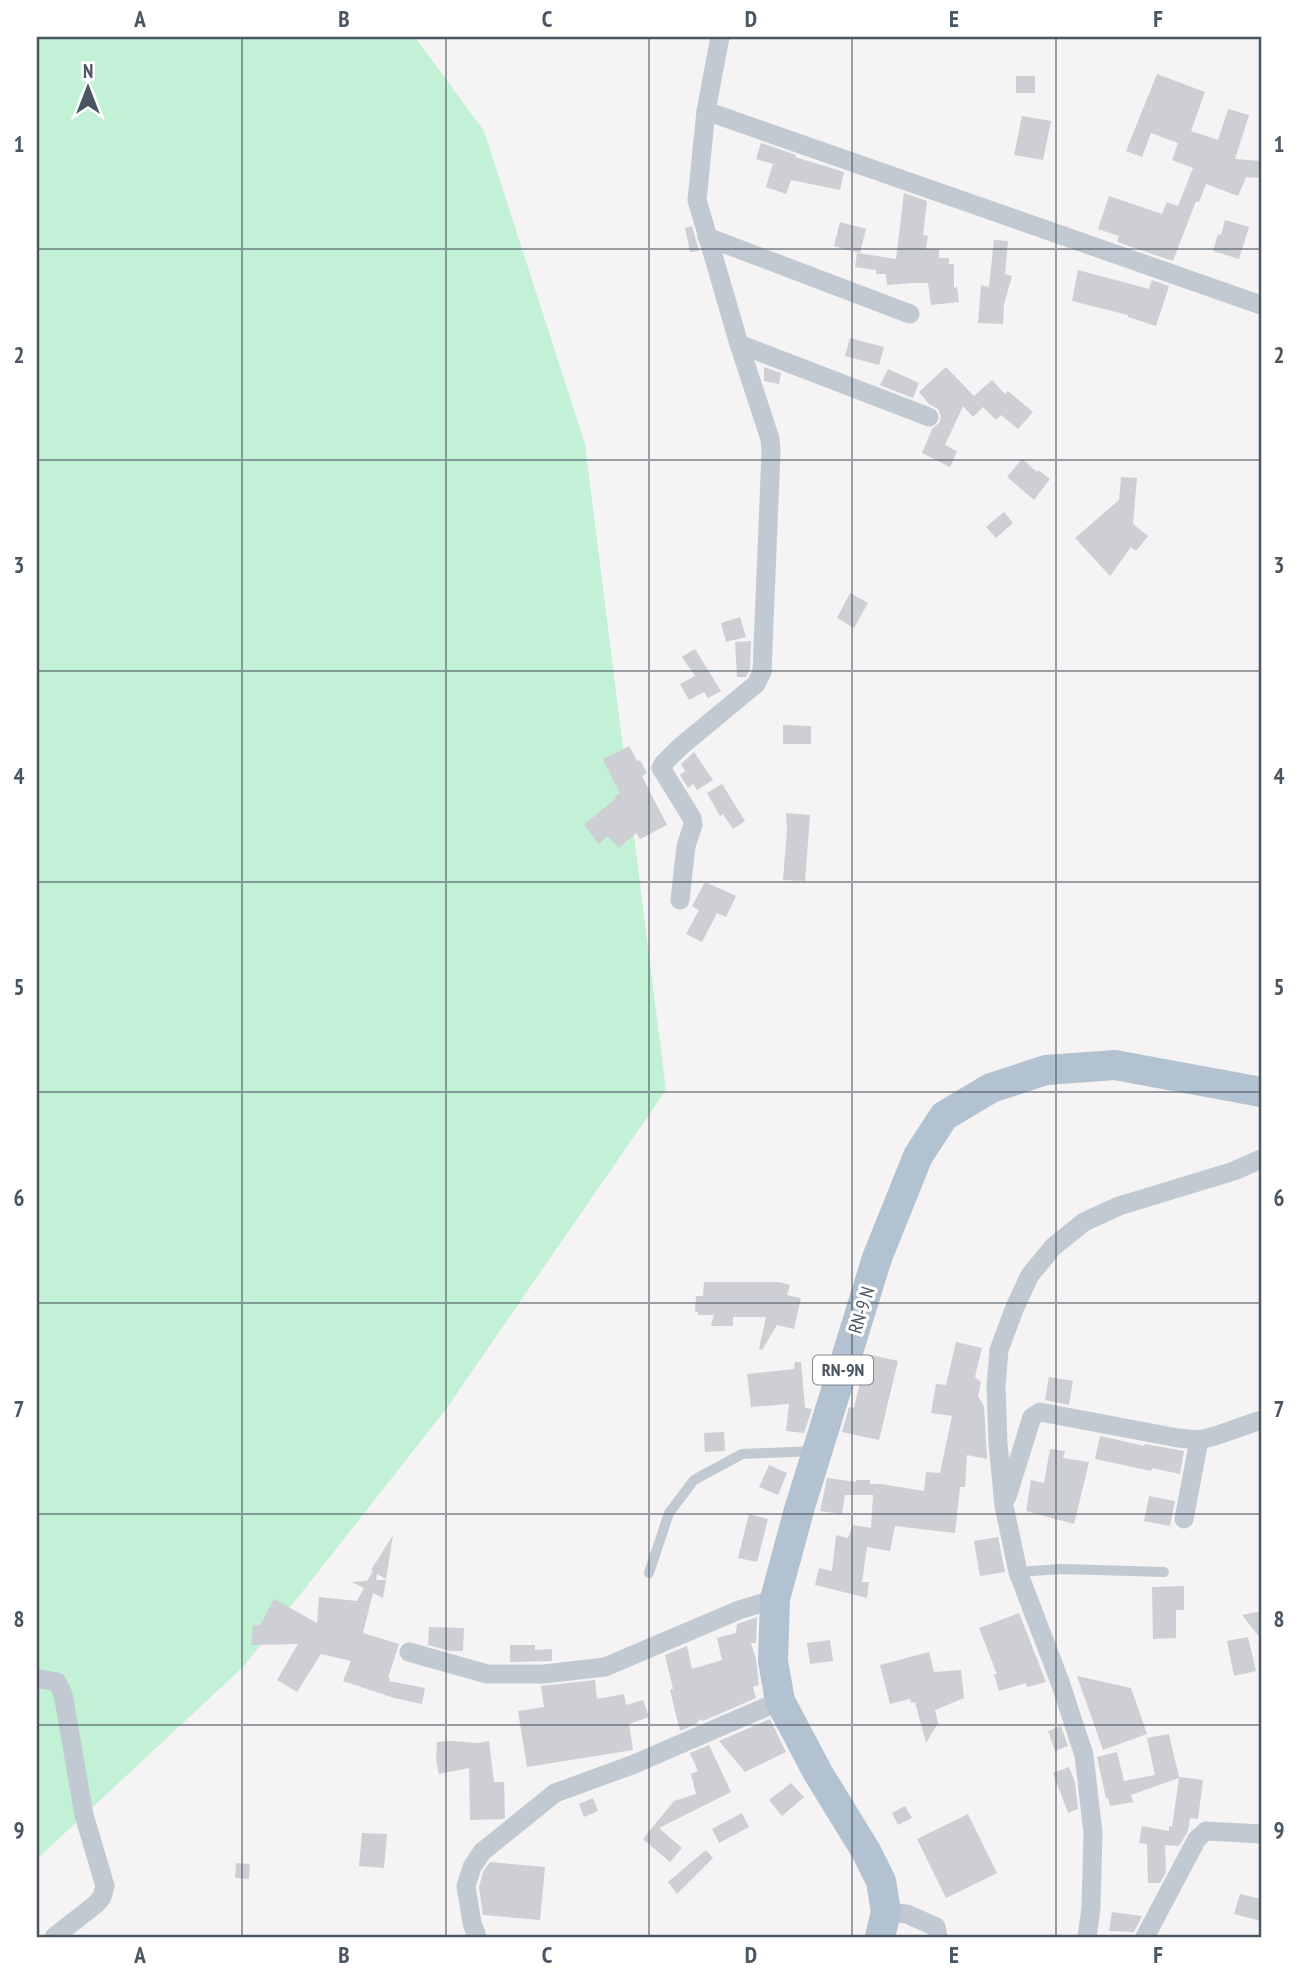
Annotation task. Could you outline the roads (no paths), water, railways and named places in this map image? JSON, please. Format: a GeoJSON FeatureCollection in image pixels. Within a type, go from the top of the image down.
{"type":"FeatureCollection","features":[{"type":"Feature","properties":{"kind":"main road","name":"RN-9 N"},"geometry":{"type":"LineString","coordinates":[[883,1925],[881,1881],[823,1783],[780,1700],[773,1661],[775,1599],[799,1510],[877,1258],[918,1156],[944,1116],[991,1088],[1046,1070],[1115,1065],[1261,1092]]}},
{"type":"Feature","properties":{"kind":"street"},"geometry":{"type":"LineString","coordinates":[[680,900],[692,818],[661,768],[680,747],[756,684],[762,672],[770,439],[697,200],[706,111],[720,37]]}},
{"type":"Feature","properties":{"kind":"street"},"geometry":{"type":"LineString","coordinates":[[706,111],[1261,305]]}},
{"type":"Feature","properties":{"kind":"street"},"geometry":{"type":"LineString","coordinates":[[707,237],[910,314]]}},
{"type":"Feature","properties":{"kind":"street"},"geometry":{"type":"LineString","coordinates":[[739,344],[929,416]]}},
{"type":"Feature","properties":{"kind":"street"},"geometry":{"type":"LineString","coordinates":[[1087,1937],[1091,1908],[1093,1833],[1084,1755],[1060,1682],[1018,1572],[1004,1506],[996,1387],[999,1350],[1030,1275],[1054,1247],[1084,1222],[1119,1206],[1234,1171],[1261,1158]]}},
{"type":"Feature","properties":{"kind":"street"},"geometry":{"type":"LineString","coordinates":[[1004,1506],[1032,1417],[1040,1412],[1199,1440],[1261,1420]]}},
{"type":"Feature","properties":{"kind":"street"},"geometry":{"type":"LineString","coordinates":[[1184,1519],[1199,1440]]}},
{"type":"Feature","properties":{"kind":"street"},"geometry":{"type":"LineString","coordinates":[[409,1652],[487,1675],[544,1674],[605,1667],[739,1610],[775,1599]]}},
{"type":"Feature","properties":{"kind":"street"},"geometry":{"type":"LineString","coordinates":[[37,1680],[57,1682],[63,1694],[84,1815],[105,1885],[102,1897],[96,1904],[54,1937]]}},
{"type":"Feature","properties":{"kind":"street"},"geometry":{"type":"LineString","coordinates":[[477,1937],[466,1886],[472,1867],[482,1852],[555,1793],[632,1765],[780,1700]]}},
{"type":"Feature","properties":{"kind":"street"},"geometry":{"type":"LineString","coordinates":[[1145,1937],[1197,1839],[1206,1831],[1261,1834]]}},
{"type":"Feature","properties":{"kind":"street"},"geometry":{"type":"LineString","coordinates":[[883,1925],[906,1914],[936,1927],[938,1937]]}},
{"type":"Feature","properties":{"kind":"lane"},"geometry":{"type":"LineString","coordinates":[[649,1573],[669,1513],[694,1479],[742,1454],[819,1451]]}},
{"type":"Feature","properties":{"kind":"lane"},"geometry":{"type":"LineString","coordinates":[[1018,1572],[1062,1569],[1164,1572]]}}]}
